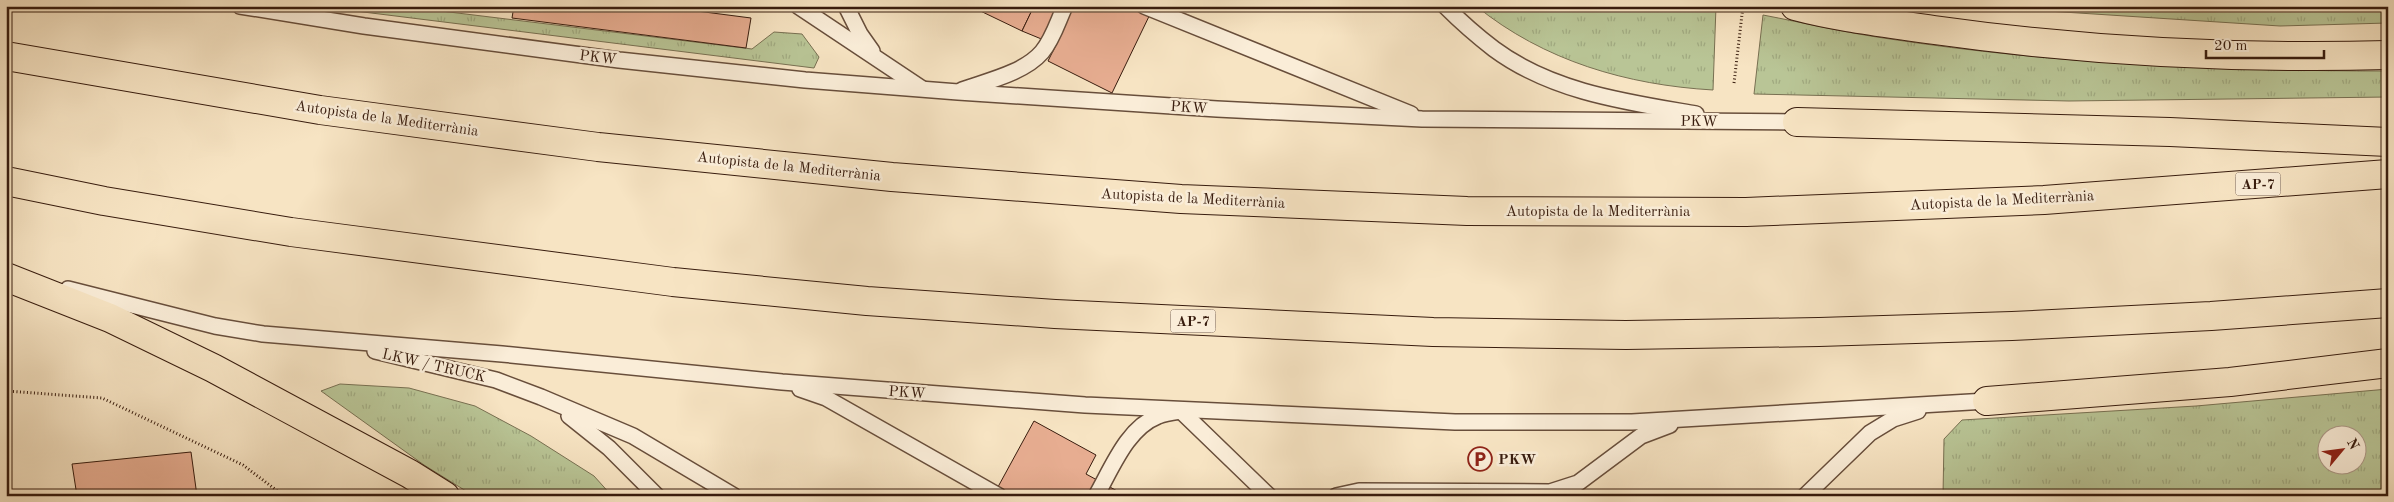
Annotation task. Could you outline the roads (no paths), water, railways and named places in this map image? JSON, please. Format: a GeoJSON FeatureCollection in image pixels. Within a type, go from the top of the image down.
{"type":"FeatureCollection","features":[{"type":"Feature","properties":{"kind":"highway"},"geometry":{"type":"LineString","coordinates":[[1795,6],[1894,24],[1992,38],[2099,48],[2226,55],[2388,55]]}},
{"type":"Feature","properties":{"kind":"highway","name":"Autopista de la Mediterrània"},"geometry":{"type":"LineString","coordinates":[[6,56],[320,110],[598,147],[892,177],[1181,199],[1467,211],[1746,212],[2044,200],[2388,174]]}},
{"type":"Feature","properties":{"kind":"highway"},"geometry":{"type":"LineString","coordinates":[[1797,122],[2170,132],[2388,142]]}},
{"type":"Feature","properties":{"kind":"highway","name":"AP-7"},"geometry":{"type":"LineString","coordinates":[[6,181],[104,201],[291,232],[653,279],[867,301],[1055,314],[1433,332],[1626,335],[2012,326],[2211,316],[2388,304]]}},
{"type":"Feature","properties":{"kind":"highway"},"geometry":{"type":"LineString","coordinates":[[6,275],[110,318],[204,364],[410,474],[446,496]]}},
{"type":"Feature","properties":{"kind":"highway"},"geometry":{"type":"LineString","coordinates":[[1987,401],[2230,382],[2388,363]]}},
{"type":"Feature","properties":{"kind":"lane","name":"PKW"},"geometry":{"type":"LineString","coordinates":[[240,6],[364,26],[619,60],[805,80],[958,92],[1216,109],[1422,118],[1797,122]]}},
{"type":"Feature","properties":{"kind":"lane"},"geometry":{"type":"LineString","coordinates":[[798,6],[923,89]]}},
{"type":"Feature","properties":{"kind":"lane"},"geometry":{"type":"LineString","coordinates":[[846,6],[860,34],[877,58]]}},
{"type":"Feature","properties":{"kind":"lane","name":"PKW"},"geometry":{"type":"LineString","coordinates":[[958,92],[1030,62],[1042,52],[1050,41],[1065,6]]}},
{"type":"Feature","properties":{"kind":"lane","name":"PKW"},"geometry":{"type":"LineString","coordinates":[[1144,6],[1422,118]]}},
{"type":"Feature","properties":{"kind":"lane"},"geometry":{"type":"LineString","coordinates":[[1445,6],[1494,49],[1526,68],[1561,84],[1626,102],[1742,121]]}},
{"type":"Feature","properties":{"kind":"lane"},"geometry":{"type":"LineString","coordinates":[[6,275],[215,326],[263,334],[325,339]]}},
{"type":"Feature","properties":{"kind":"lane","name":"PKW"},"geometry":{"type":"LineString","coordinates":[[325,339],[782,382],[1181,411],[1455,422],[1681,421],[1842,409],[1935,406]]}},
{"type":"Feature","properties":{"kind":"lane","name":"LKW / TRUCK"},"geometry":{"type":"LineString","coordinates":[[325,339],[496,380],[633,436],[734,496]]}},
{"type":"Feature","properties":{"kind":"lane","name":"PKW"},"geometry":{"type":"LineString","coordinates":[[782,382],[826,398],[999,496]]}},
{"type":"Feature","properties":{"kind":"lane","name":"LKW / TRUCK"},"geometry":{"type":"LineString","coordinates":[[540,397],[580,423],[657,496]]}},
{"type":"Feature","properties":{"kind":"lane"},"geometry":{"type":"LineString","coordinates":[[1806,496],[1870,432],[1892,419],[1935,406],[1987,401]]}},
{"type":"Feature","properties":{"kind":"lane","name":"PKW"},"geometry":{"type":"LineString","coordinates":[[1096,496],[1131,436],[1143,424],[1159,416],[1181,411]]}},
{"type":"Feature","properties":{"kind":"lane"},"geometry":{"type":"LineString","coordinates":[[1181,411],[1266,492],[1279,496]]}},
{"type":"Feature","properties":{"kind":"lane"},"geometry":{"type":"LineString","coordinates":[[1336,496],[1359,491],[1550,492],[1578,482],[1642,436],[1681,421]]}},
{"type":"Feature","properties":{"kind":"place","name":"PKW"},"geometry":{"type":"Point","coordinates":[1480,459]}}]}
